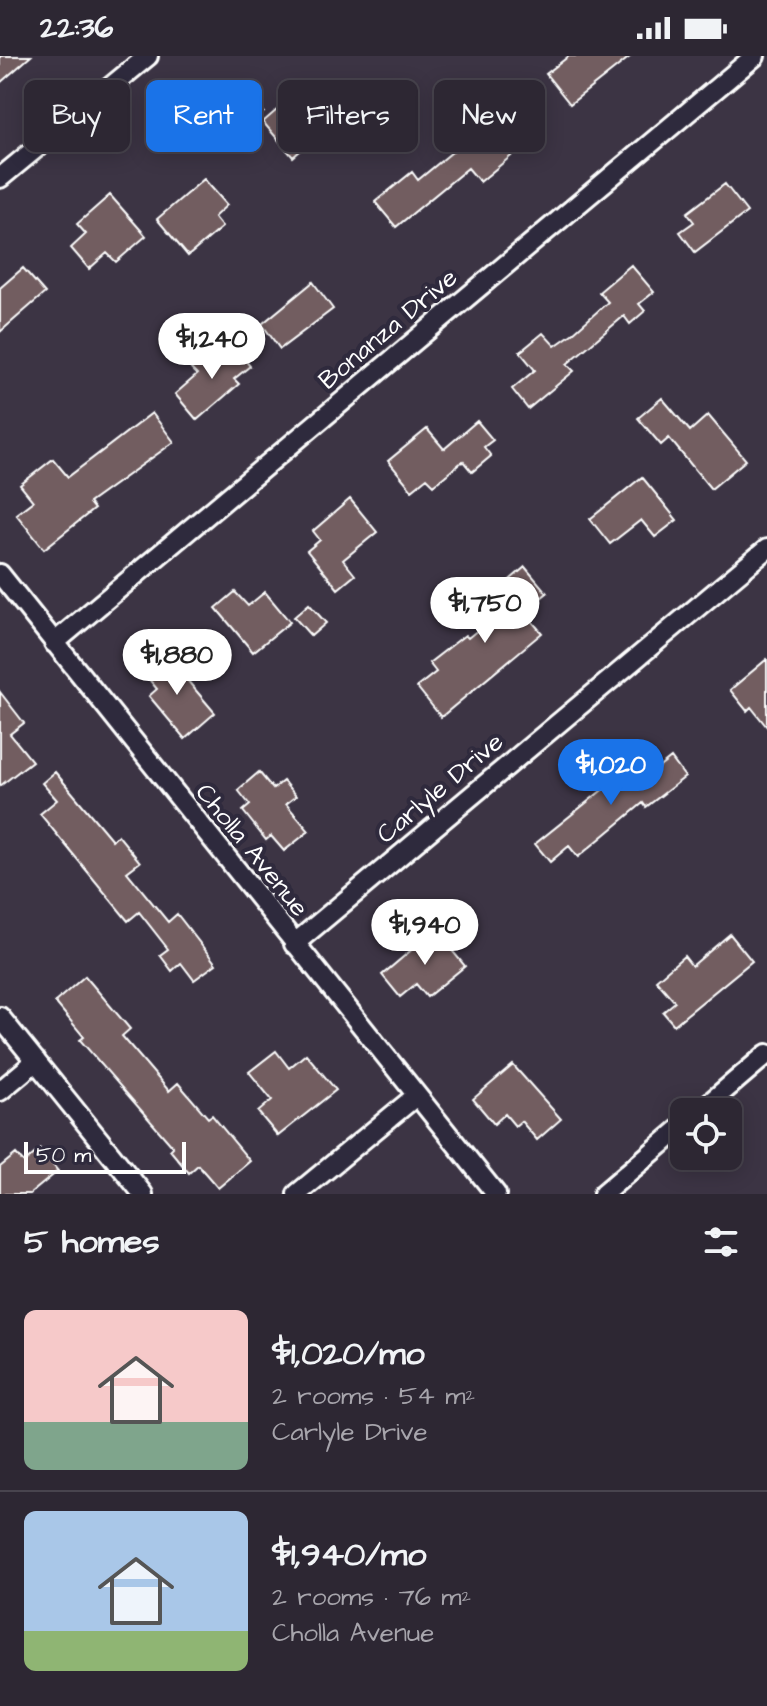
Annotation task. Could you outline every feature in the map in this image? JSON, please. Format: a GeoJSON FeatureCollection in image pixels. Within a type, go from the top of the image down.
{"type":"FeatureCollection","features":[{"type":"Feature","properties":{"kind":"street"},"geometry":{"type":"LineString","coordinates":[[0,178],[148,56]]}},
{"type":"Feature","properties":{"kind":"street","name":"Bonanza Drive"},"geometry":{"type":"LineString","coordinates":[[54,643],[755,56]]}},
{"type":"Feature","properties":{"kind":"street","name":"Carlyle Drive"},"geometry":{"type":"LineString","coordinates":[[294,944],[767,549]]}},
{"type":"Feature","properties":{"kind":"street","name":"Cholla Avenue"},"geometry":{"type":"LineString","coordinates":[[0,574],[496,1194]]}},
{"type":"Feature","properties":{"kind":"street"},"geometry":{"type":"LineString","coordinates":[[0,1017],[143,1194]]}},
{"type":"Feature","properties":{"kind":"street"},"geometry":{"type":"LineString","coordinates":[[715,1098],[767,1054]]}},
{"type":"Feature","properties":{"kind":"street"},"geometry":{"type":"LineString","coordinates":[[0,1091],[36,1061]]}},
{"type":"Feature","properties":{"kind":"street"},"geometry":{"type":"LineString","coordinates":[[297,1194],[416,1096]]}},
{"type":"Feature","properties":{"kind":"street"},"geometry":{"type":"LineString","coordinates":[[603,1194],[670,1137]]}},
{"type":"Feature","properties":{"kind":"building"},"geometry":{"type":"Polygon","coordinates":[[[0,56],[31,56],[0,83],[0,56]]]}},
{"type":"Feature","properties":{"kind":"building"},"geometry":{"type":"Polygon","coordinates":[[[569,56],[631,56],[570,104],[546,74],[569,56]]]}},
{"type":"Feature","properties":{"kind":"building"},"geometry":{"type":"Polygon","coordinates":[[[278,109],[278,140],[263,122],[278,109]]]}},
{"type":"Feature","properties":{"kind":"building"},"geometry":{"type":"Polygon","coordinates":[[[452,152],[516,152],[480,182],[468,168],[396,227],[375,202],[412,172],[418,180],[452,152]]]}},
{"type":"Feature","properties":{"kind":"building"},"geometry":{"type":"Polygon","coordinates":[[[204,179],[227,205],[214,217],[222,227],[188,256],[157,219],[204,179]]]}},
{"type":"Feature","properties":{"kind":"building"},"geometry":{"type":"Polygon","coordinates":[[[725,184],[747,212],[695,252],[680,232],[694,222],[687,213],[725,184]]]}},
{"type":"Feature","properties":{"kind":"building"},"geometry":{"type":"Polygon","coordinates":[[[110,195],[146,236],[116,262],[107,253],[89,269],[71,248],[86,234],[77,224],[110,195]]]}},
{"type":"Feature","properties":{"kind":"building"},"geometry":{"type":"Polygon","coordinates":[[[631,265],[654,292],[639,304],[645,311],[630,324],[624,316],[567,364],[574,371],[528,409],[512,389],[535,370],[520,352],[543,333],[555,346],[572,334],[608,302],[599,292],[631,265]]]}},
{"type":"Feature","properties":{"kind":"building"},"geometry":{"type":"Polygon","coordinates":[[[23,268],[45,293],[0,332],[0,288],[23,268]]]}},
{"type":"Feature","properties":{"kind":"building"},"geometry":{"type":"Polygon","coordinates":[[[313,282],[333,309],[280,349],[262,324],[313,282]]]}},
{"type":"Feature","properties":{"kind":"building"},"geometry":{"type":"Polygon","coordinates":[[[233,345],[250,366],[234,379],[239,384],[197,420],[175,394],[197,375],[191,369],[209,354],[214,360],[233,345]]]}},
{"type":"Feature","properties":{"kind":"building"},"geometry":{"type":"Polygon","coordinates":[[[662,398],[690,431],[708,415],[746,460],[711,489],[669,438],[661,445],[638,418],[662,398]]]}},
{"type":"Feature","properties":{"kind":"building"},"geometry":{"type":"Polygon","coordinates":[[[152,413],[174,442],[89,503],[94,509],[44,549],[16,514],[33,501],[20,485],[53,459],[68,477],[152,413]]]}},
{"type":"Feature","properties":{"kind":"building"},"geometry":{"type":"Polygon","coordinates":[[[477,421],[493,440],[484,447],[491,456],[472,472],[463,461],[434,485],[427,478],[412,490],[388,461],[427,429],[444,449],[477,421]]]}},
{"type":"Feature","properties":{"kind":"building"},"geometry":{"type":"Polygon","coordinates":[[[642,477],[677,520],[655,537],[641,520],[610,544],[590,519],[642,477]]]}},
{"type":"Feature","properties":{"kind":"building"},"geometry":{"type":"Polygon","coordinates":[[[350,499],[377,532],[343,560],[355,575],[338,589],[307,551],[320,540],[313,531],[350,499]]]}},
{"type":"Feature","properties":{"kind":"building"},"geometry":{"type":"Polygon","coordinates":[[[525,567],[547,593],[524,612],[542,633],[441,717],[417,687],[436,672],[429,663],[495,616],[483,603],[525,567]]]}},
{"type":"Feature","properties":{"kind":"building"},"geometry":{"type":"Polygon","coordinates":[[[235,592],[248,606],[265,592],[290,622],[253,652],[216,608],[235,592]]]}},
{"type":"Feature","properties":{"kind":"building"},"geometry":{"type":"Polygon","coordinates":[[[309,604],[326,623],[311,636],[294,617],[309,604]]]}},
{"type":"Feature","properties":{"kind":"building"},"geometry":{"type":"Polygon","coordinates":[[[165,654],[215,713],[185,739],[149,696],[157,689],[143,672],[165,654]]]}},
{"type":"Feature","properties":{"kind":"building"},"geometry":{"type":"Polygon","coordinates":[[[767,659],[767,727],[751,707],[747,711],[730,690],[767,659]]]}},
{"type":"Feature","properties":{"kind":"building"},"geometry":{"type":"Polygon","coordinates":[[[0,692],[24,723],[10,734],[32,761],[0,786],[0,692]]]}},
{"type":"Feature","properties":{"kind":"building"},"geometry":{"type":"Polygon","coordinates":[[[646,755],[657,769],[671,758],[685,777],[646,807],[643,803],[578,857],[569,846],[550,862],[535,844],[646,755]]]}},
{"type":"Feature","properties":{"kind":"building"},"geometry":{"type":"Polygon","coordinates":[[[55,772],[112,840],[118,835],[140,862],[127,872],[168,922],[177,914],[216,964],[194,980],[181,963],[172,971],[160,955],[168,949],[139,912],[128,921],[40,814],[57,800],[42,783],[55,772]]]}},
{"type":"Feature","properties":{"kind":"building"},"geometry":{"type":"Polygon","coordinates":[[[259,772],[273,789],[283,781],[296,796],[286,804],[309,831],[284,851],[271,836],[266,840],[243,811],[250,805],[238,790],[259,772]]]}},
{"type":"Feature","properties":{"kind":"building"},"geometry":{"type":"Polygon","coordinates":[[[435,930],[465,966],[427,997],[416,984],[400,997],[382,975],[435,930]]]}},
{"type":"Feature","properties":{"kind":"building"},"geometry":{"type":"Polygon","coordinates":[[[730,934],[752,961],[674,1025],[663,1012],[675,1002],[656,980],[684,956],[692,966],[730,934]]]}},
{"type":"Feature","properties":{"kind":"building"},"geometry":{"type":"Polygon","coordinates":[[[85,976],[130,1029],[122,1036],[169,1091],[178,1083],[208,1118],[212,1115],[250,1161],[218,1188],[198,1165],[189,1173],[170,1150],[173,1147],[80,1040],[84,1037],[55,1002],[85,976]]]}},
{"type":"Feature","properties":{"kind":"building"},"geometry":{"type":"Polygon","coordinates":[[[276,1051],[289,1068],[306,1054],[336,1090],[278,1136],[258,1112],[272,1100],[249,1072],[276,1051]]]}},
{"type":"Feature","properties":{"kind":"building"},"geometry":{"type":"Polygon","coordinates":[[[513,1065],[561,1119],[537,1140],[521,1121],[515,1126],[505,1114],[494,1124],[473,1099],[513,1065]]]}},
{"type":"Feature","properties":{"kind":"building"},"geometry":{"type":"Polygon","coordinates":[[[40,1149],[58,1171],[30,1194],[0,1194],[0,1167],[16,1154],[24,1163],[40,1149]]]}}]}
